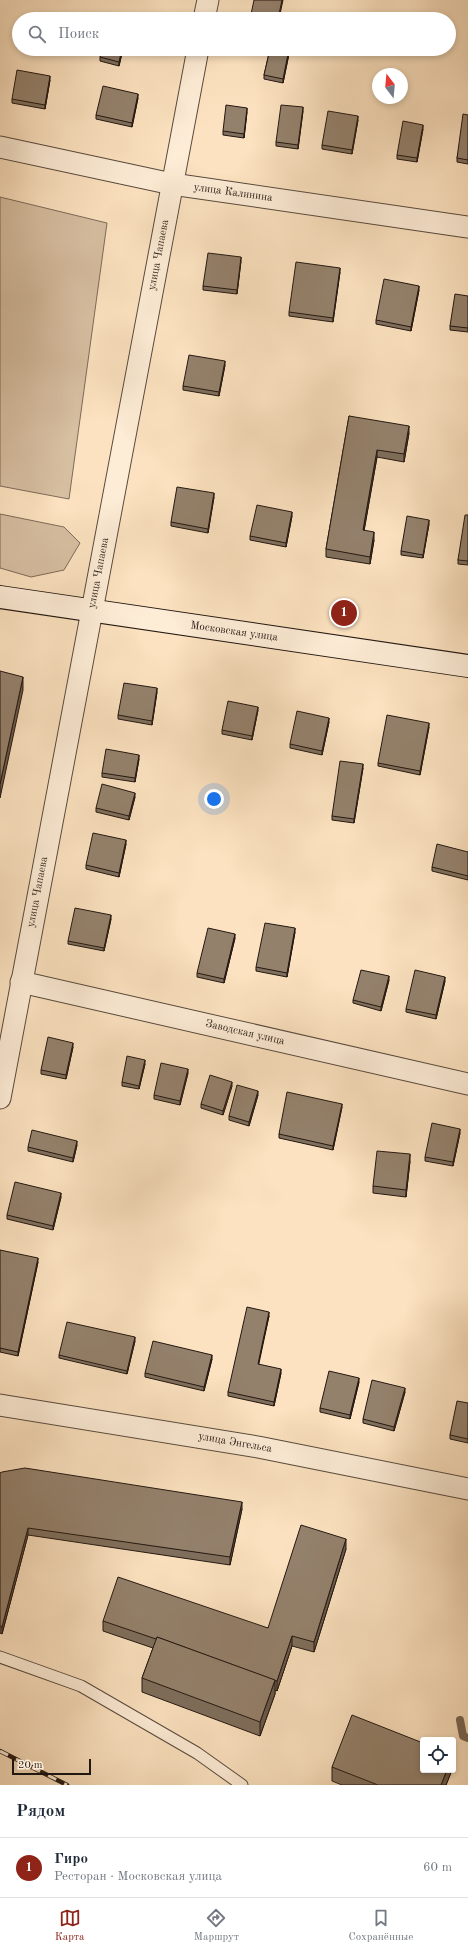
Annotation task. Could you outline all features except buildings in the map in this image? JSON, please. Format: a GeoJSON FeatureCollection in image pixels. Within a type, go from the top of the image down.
{"type":"FeatureCollection","features":[{"type":"Feature","properties":{"kind":"main road","name":"Московская улица"},"geometry":{"type":"LineString","coordinates":[[0,597],[468,666]]}},
{"type":"Feature","properties":{"kind":"street"},"geometry":{"type":"LineString","coordinates":[[205,12],[208,0]]}},
{"type":"Feature","properties":{"kind":"street","name":"улица Чапаева"},"geometry":{"type":"LineString","coordinates":[[0,1098],[197,56]]}},
{"type":"Feature","properties":{"kind":"street","name":"улица Калинина"},"geometry":{"type":"LineString","coordinates":[[0,147],[172,184],[468,227]]}},
{"type":"Feature","properties":{"kind":"street","name":"Заводская улица"},"geometry":{"type":"LineString","coordinates":[[21,982],[468,1084]]}},
{"type":"Feature","properties":{"kind":"street","name":"улица Энгельса"},"geometry":{"type":"LineString","coordinates":[[0,1405],[258,1447],[468,1489]]}},
{"type":"Feature","properties":{"kind":"lane"},"geometry":{"type":"LineString","coordinates":[[0,1657],[81,1686],[197,1753],[242,1785]]}},
{"type":"Feature","properties":{"kind":"shaded area"},"geometry":{"type":"Polygon","coordinates":[[[0,197],[107,223],[69,499],[0,486],[0,197]]]}},
{"type":"Feature","properties":{"kind":"shaded area"},"geometry":{"type":"Polygon","coordinates":[[[0,514],[64,527],[80,543],[64,570],[31,577],[0,568],[0,514]]]}},
{"type":"Feature","properties":{"kind":"waterway"},"geometry":{"type":"LineString","coordinates":[[460,1720],[463,1736],[468,1738]]}},
{"type":"Feature","properties":{"kind":"railway"},"geometry":{"type":"LineString","coordinates":[[0,1751],[67,1785]]}},
{"type":"Feature","properties":{"kind":"place","name":"Гиро"},"geometry":{"type":"Point","coordinates":[344,613]}}]}
